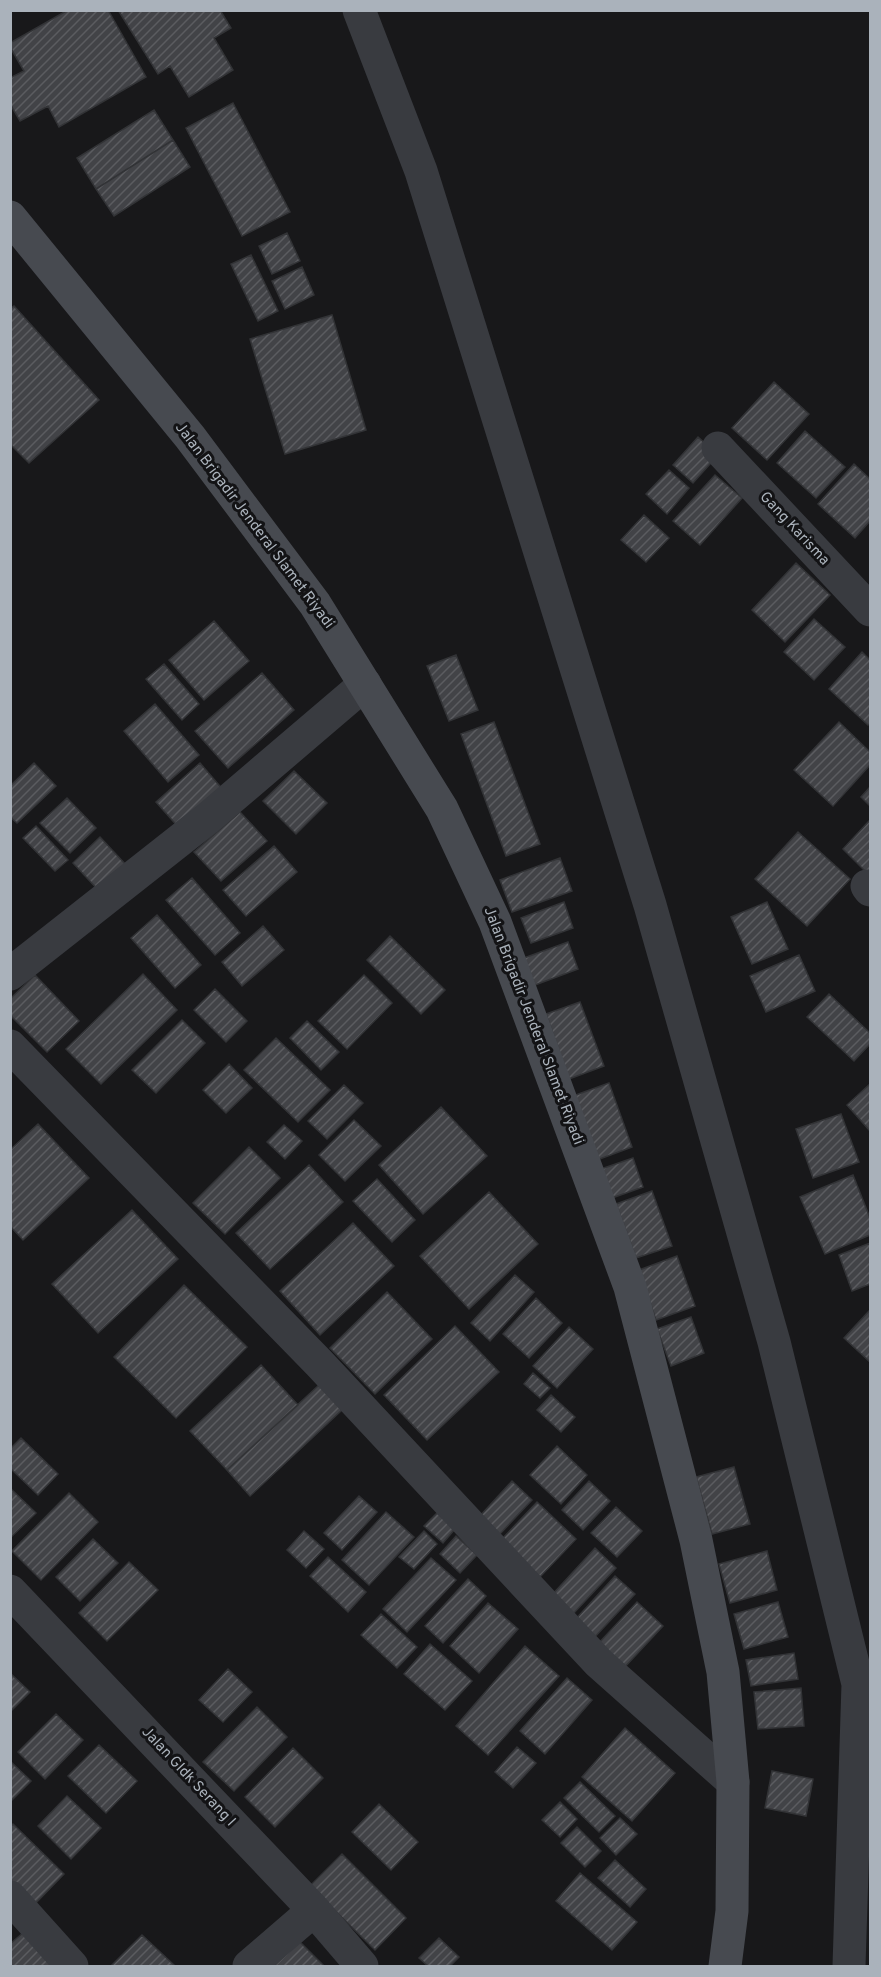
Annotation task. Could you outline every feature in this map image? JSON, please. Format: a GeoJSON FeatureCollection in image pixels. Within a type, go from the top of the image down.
{"type":"FeatureCollection","features":[{"type":"Feature","properties":{"kind":"main road","name":"Jalan Brigadir Jenderal Slamet Riyadi"},"geometry":{"type":"LineString","coordinates":[[10,217],[197,447],[315,604],[442,809],[495,922],[630,1287],[696,1540],[723,1672],[733,1782],[732,1911],[725,1966]]}},
{"type":"Feature","properties":{"kind":"street"},"geometry":{"type":"LineString","coordinates":[[359,10],[421,171],[622,815],[650,905],[774,1342],[858,1684],[849,1966]]}},
{"type":"Feature","properties":{"kind":"street","name":"Gang Karisma"},"geometry":{"type":"LineString","coordinates":[[718,448],[870,610]]}},
{"type":"Feature","properties":{"kind":"street"},"geometry":{"type":"LineString","coordinates":[[10,974],[208,818],[365,684]]}},
{"type":"Feature","properties":{"kind":"street"},"geometry":{"type":"LineString","coordinates":[[10,1046],[319,1363],[600,1663],[733,1782]]}},
{"type":"Feature","properties":{"kind":"street","name":"Jalan Gldk Serang I"},"geometry":{"type":"LineString","coordinates":[[10,1591],[314,1910],[362,1966]]}},
{"type":"Feature","properties":{"kind":"street"},"geometry":{"type":"LineString","coordinates":[[10,1897],[72,1966]]}},
{"type":"Feature","properties":{"kind":"street"},"geometry":{"type":"LineString","coordinates":[[249,1966],[314,1910]]}},
{"type":"Feature","properties":{"kind":"building"},"geometry":{"type":"Polygon","coordinates":[[[68,10],[108,10],[146,77],[59,127],[48,106],[20,121],[10,104],[10,78],[24,71],[10,43],[68,10]]]}},
{"type":"Feature","properties":{"kind":"building"},"geometry":{"type":"Polygon","coordinates":[[[118,10],[220,10],[231,28],[214,38],[233,70],[189,97],[170,66],[158,74],[118,10]]]}},
{"type":"Feature","properties":{"kind":"building"},"geometry":{"type":"Polygon","coordinates":[[[233,103],[290,212],[242,236],[186,128],[233,103]]]}},
{"type":"Feature","properties":{"kind":"building"},"geometry":{"type":"Polygon","coordinates":[[[154,110],[173,140],[96,189],[77,158],[154,110]]]}},
{"type":"Feature","properties":{"kind":"building"},"geometry":{"type":"Polygon","coordinates":[[[173,140],[190,167],[114,216],[96,189],[173,140]]]}},
{"type":"Feature","properties":{"kind":"building"},"geometry":{"type":"Polygon","coordinates":[[[287,233],[300,261],[272,274],[259,246],[287,233]]]}},
{"type":"Feature","properties":{"kind":"building"},"geometry":{"type":"Polygon","coordinates":[[[251,255],[278,311],[258,321],[231,264],[251,255]]]}},
{"type":"Feature","properties":{"kind":"building"},"geometry":{"type":"Polygon","coordinates":[[[302,267],[314,295],[285,309],[272,281],[302,267]]]}},
{"type":"Feature","properties":{"kind":"building"},"geometry":{"type":"Polygon","coordinates":[[[14,306],[99,400],[29,463],[10,444],[10,309],[14,306]]]}},
{"type":"Feature","properties":{"kind":"building"},"geometry":{"type":"Polygon","coordinates":[[[332,315],[366,430],[285,454],[250,339],[332,315]]]}},
{"type":"Feature","properties":{"kind":"building"},"geometry":{"type":"Polygon","coordinates":[[[774,382],[809,414],[767,460],[732,428],[774,382]]]}},
{"type":"Feature","properties":{"kind":"building"},"geometry":{"type":"Polygon","coordinates":[[[805,431],[845,467],[816,498],[777,463],[805,431]]]}},
{"type":"Feature","properties":{"kind":"building"},"geometry":{"type":"Polygon","coordinates":[[[698,437],[718,455],[693,483],[673,465],[698,437]]]}},
{"type":"Feature","properties":{"kind":"building"},"geometry":{"type":"Polygon","coordinates":[[[854,464],[870,479],[870,521],[855,538],[818,504],[854,464]]]}},
{"type":"Feature","properties":{"kind":"building"},"geometry":{"type":"Polygon","coordinates":[[[669,470],[689,488],[667,514],[646,494],[669,470]]]}},
{"type":"Feature","properties":{"kind":"building"},"geometry":{"type":"Polygon","coordinates":[[[715,475],[742,498],[700,545],[673,521],[715,475]]]}},
{"type":"Feature","properties":{"kind":"building"},"geometry":{"type":"Polygon","coordinates":[[[644,515],[669,538],[646,562],[621,540],[644,515]]]}},
{"type":"Feature","properties":{"kind":"building"},"geometry":{"type":"Polygon","coordinates":[[[796,563],[830,595],[785,642],[752,610],[796,563]]]}},
{"type":"Feature","properties":{"kind":"building"},"geometry":{"type":"Polygon","coordinates":[[[814,619],[845,647],[814,680],[784,652],[814,619]]]}},
{"type":"Feature","properties":{"kind":"building"},"geometry":{"type":"Polygon","coordinates":[[[214,621],[249,661],[204,700],[169,660],[214,621]]]}},
{"type":"Feature","properties":{"kind":"building"},"geometry":{"type":"Polygon","coordinates":[[[862,652],[870,660],[870,723],[868,725],[829,689],[862,652]]]}},
{"type":"Feature","properties":{"kind":"building"},"geometry":{"type":"Polygon","coordinates":[[[456,655],[478,710],[449,721],[427,666],[456,655]]]}},
{"type":"Feature","properties":{"kind":"building"},"geometry":{"type":"Polygon","coordinates":[[[164,664],[199,704],[182,720],[146,679],[164,664]]]}},
{"type":"Feature","properties":{"kind":"building"},"geometry":{"type":"Polygon","coordinates":[[[262,673],[294,710],[228,768],[195,731],[262,673]]]}},
{"type":"Feature","properties":{"kind":"building"},"geometry":{"type":"Polygon","coordinates":[[[155,704],[199,755],[168,782],[124,731],[155,704]]]}},
{"type":"Feature","properties":{"kind":"building"},"geometry":{"type":"Polygon","coordinates":[[[494,722],[540,844],[506,856],[461,734],[494,722]]]}},
{"type":"Feature","properties":{"kind":"building"},"geometry":{"type":"Polygon","coordinates":[[[839,722],[870,752],[870,765],[833,806],[794,770],[839,722]]]}},
{"type":"Feature","properties":{"kind":"building"},"geometry":{"type":"Polygon","coordinates":[[[34,763],[56,786],[17,823],[10,817],[10,786],[34,763]]]}},
{"type":"Feature","properties":{"kind":"building"},"geometry":{"type":"Polygon","coordinates":[[[200,763],[224,791],[180,829],[156,802],[200,763]]]}},
{"type":"Feature","properties":{"kind":"building"},"geometry":{"type":"Polygon","coordinates":[[[294,771],[327,803],[296,834],[263,801],[294,771]]]}},
{"type":"Feature","properties":{"kind":"building"},"geometry":{"type":"Polygon","coordinates":[[[870,787],[870,806],[861,797],[870,787]]]}},
{"type":"Feature","properties":{"kind":"building"},"geometry":{"type":"Polygon","coordinates":[[[67,798],[96,828],[70,853],[40,823],[67,798]]]}},
{"type":"Feature","properties":{"kind":"building"},"geometry":{"type":"Polygon","coordinates":[[[240,812],[267,841],[221,881],[194,852],[240,812]]]}},
{"type":"Feature","properties":{"kind":"building"},"geometry":{"type":"Polygon","coordinates":[[[870,820],[870,876],[843,849],[870,820]]]}},
{"type":"Feature","properties":{"kind":"building"},"geometry":{"type":"Polygon","coordinates":[[[36,826],[68,860],[55,871],[23,838],[36,826]]]}},
{"type":"Feature","properties":{"kind":"building"},"geometry":{"type":"Polygon","coordinates":[[[798,832],[850,879],[807,926],[755,879],[798,832]]]}},
{"type":"Feature","properties":{"kind":"building"},"geometry":{"type":"Polygon","coordinates":[[[100,837],[127,866],[100,892],[73,863],[100,837]]]}},
{"type":"Feature","properties":{"kind":"building"},"geometry":{"type":"Polygon","coordinates":[[[274,846],[297,872],[246,916],[223,890],[274,846]]]}},
{"type":"Feature","properties":{"kind":"building"},"geometry":{"type":"Polygon","coordinates":[[[560,858],[572,891],[512,912],[500,880],[560,858]]]}},
{"type":"Feature","properties":{"kind":"building"},"geometry":{"type":"Polygon","coordinates":[[[192,878],[240,933],[215,955],[166,900],[192,878]]]}},
{"type":"Feature","properties":{"kind":"building"},"geometry":{"type":"Polygon","coordinates":[[[564,902],[573,928],[531,943],[521,918],[564,902]]]}},
{"type":"Feature","properties":{"kind":"building"},"geometry":{"type":"Polygon","coordinates":[[[767,902],[788,949],[752,964],[731,917],[767,902]]]}},
{"type":"Feature","properties":{"kind":"building"},"geometry":{"type":"Polygon","coordinates":[[[157,915],[201,965],[175,988],[131,938],[157,915]]]}},
{"type":"Feature","properties":{"kind":"building"},"geometry":{"type":"Polygon","coordinates":[[[263,926],[284,950],[242,986],[222,962],[263,926]]]}},
{"type":"Feature","properties":{"kind":"building"},"geometry":{"type":"Polygon","coordinates":[[[390,936],[445,990],[421,1014],[367,960],[390,936]]]}},
{"type":"Feature","properties":{"kind":"building"},"geometry":{"type":"Polygon","coordinates":[[[568,942],[578,969],[535,985],[524,958],[568,942]]]}},
{"type":"Feature","properties":{"kind":"building"},"geometry":{"type":"Polygon","coordinates":[[[799,955],[815,991],[766,1012],[750,976],[799,955]]]}},
{"type":"Feature","properties":{"kind":"building"},"geometry":{"type":"Polygon","coordinates":[[[143,974],[177,1010],[101,1084],[66,1049],[143,974]]]}},
{"type":"Feature","properties":{"kind":"building"},"geometry":{"type":"Polygon","coordinates":[[[35,975],[79,1021],[47,1052],[10,1015],[10,999],[35,975]]]}},
{"type":"Feature","properties":{"kind":"building"},"geometry":{"type":"Polygon","coordinates":[[[364,975],[392,1003],[347,1049],[318,1021],[364,975]]]}},
{"type":"Feature","properties":{"kind":"building"},"geometry":{"type":"Polygon","coordinates":[[[215,989],[247,1021],[226,1042],[194,1010],[215,989]]]}},
{"type":"Feature","properties":{"kind":"building"},"geometry":{"type":"Polygon","coordinates":[[[829,994],[870,1033],[870,1044],[854,1061],[807,1017],[829,994]]]}},
{"type":"Feature","properties":{"kind":"building"},"geometry":{"type":"Polygon","coordinates":[[[580,1002],[604,1066],[569,1079],[546,1014],[580,1002]]]}},
{"type":"Feature","properties":{"kind":"building"},"geometry":{"type":"Polygon","coordinates":[[[182,1020],[205,1043],[156,1093],[132,1070],[182,1020]]]}},
{"type":"Feature","properties":{"kind":"building"},"geometry":{"type":"Polygon","coordinates":[[[307,1021],[339,1052],[321,1070],[290,1038],[307,1021]]]}},
{"type":"Feature","properties":{"kind":"building"},"geometry":{"type":"Polygon","coordinates":[[[276,1038],[330,1090],[298,1122],[244,1070],[276,1038]]]}},
{"type":"Feature","properties":{"kind":"building"},"geometry":{"type":"Polygon","coordinates":[[[229,1064],[252,1088],[226,1113],[203,1090],[229,1064]]]}},
{"type":"Feature","properties":{"kind":"building"},"geometry":{"type":"Polygon","coordinates":[[[609,1083],[632,1147],[597,1160],[573,1096],[609,1083]]]}},
{"type":"Feature","properties":{"kind":"building"},"geometry":{"type":"Polygon","coordinates":[[[870,1084],[870,1131],[847,1105],[870,1084]]]}},
{"type":"Feature","properties":{"kind":"building"},"geometry":{"type":"Polygon","coordinates":[[[344,1085],[363,1103],[327,1139],[308,1121],[344,1085]]]}},
{"type":"Feature","properties":{"kind":"building"},"geometry":{"type":"Polygon","coordinates":[[[441,1107],[487,1156],[423,1214],[379,1165],[441,1107]]]}},
{"type":"Feature","properties":{"kind":"building"},"geometry":{"type":"Polygon","coordinates":[[[841,1114],[859,1162],[813,1178],[796,1129],[841,1114]]]}},
{"type":"Feature","properties":{"kind":"building"},"geometry":{"type":"Polygon","coordinates":[[[354,1120],[381,1146],[345,1181],[319,1155],[354,1120]]]}},
{"type":"Feature","properties":{"kind":"building"},"geometry":{"type":"Polygon","coordinates":[[[38,1124],[89,1178],[23,1240],[10,1226],[10,1150],[38,1124]]]}},
{"type":"Feature","properties":{"kind":"building"},"geometry":{"type":"Polygon","coordinates":[[[284,1125],[302,1141],[285,1159],[267,1142],[284,1125]]]}},
{"type":"Feature","properties":{"kind":"building"},"geometry":{"type":"Polygon","coordinates":[[[249,1147],[280,1178],[225,1234],[193,1203],[249,1147]]]}},
{"type":"Feature","properties":{"kind":"building"},"geometry":{"type":"Polygon","coordinates":[[[633,1158],[643,1187],[612,1198],[601,1169],[633,1158]]]}},
{"type":"Feature","properties":{"kind":"building"},"geometry":{"type":"Polygon","coordinates":[[[309,1165],[343,1202],[270,1269],[236,1233],[309,1165]]]}},
{"type":"Feature","properties":{"kind":"building"},"geometry":{"type":"Polygon","coordinates":[[[853,1175],[870,1218],[870,1235],[825,1254],[800,1197],[853,1175]]]}},
{"type":"Feature","properties":{"kind":"building"},"geometry":{"type":"Polygon","coordinates":[[[377,1179],[415,1220],[392,1242],[353,1201],[377,1179]]]}},
{"type":"Feature","properties":{"kind":"building"},"geometry":{"type":"Polygon","coordinates":[[[652,1191],[672,1246],[636,1258],[616,1204],[652,1191]]]}},
{"type":"Feature","properties":{"kind":"building"},"geometry":{"type":"Polygon","coordinates":[[[489,1192],[538,1244],[469,1309],[420,1256],[489,1192]]]}},
{"type":"Feature","properties":{"kind":"building"},"geometry":{"type":"Polygon","coordinates":[[[132,1210],[178,1259],[98,1333],[52,1284],[132,1210]]]}},
{"type":"Feature","properties":{"kind":"building"},"geometry":{"type":"Polygon","coordinates":[[[353,1223],[394,1266],[320,1335],[280,1291],[353,1223]]]}},
{"type":"Feature","properties":{"kind":"building"},"geometry":{"type":"Polygon","coordinates":[[[870,1243],[870,1284],[852,1291],[839,1255],[870,1243]]]}},
{"type":"Feature","properties":{"kind":"building"},"geometry":{"type":"Polygon","coordinates":[[[677,1256],[695,1306],[656,1320],[639,1270],[677,1256]]]}},
{"type":"Feature","properties":{"kind":"building"},"geometry":{"type":"Polygon","coordinates":[[[515,1275],[534,1292],[490,1341],[471,1323],[515,1275]]]}},
{"type":"Feature","properties":{"kind":"building"},"geometry":{"type":"Polygon","coordinates":[[[184,1285],[247,1347],[176,1418],[114,1357],[184,1285]]]}},
{"type":"Feature","properties":{"kind":"building"},"geometry":{"type":"Polygon","coordinates":[[[387,1292],[432,1339],[375,1394],[330,1348],[387,1292]]]}},
{"type":"Feature","properties":{"kind":"building"},"geometry":{"type":"Polygon","coordinates":[[[536,1298],[562,1323],[529,1358],[503,1334],[536,1298]]]}},
{"type":"Feature","properties":{"kind":"building"},"geometry":{"type":"Polygon","coordinates":[[[870,1310],[870,1362],[844,1338],[870,1310]]]}},
{"type":"Feature","properties":{"kind":"building"},"geometry":{"type":"Polygon","coordinates":[[[691,1317],[704,1353],[671,1366],[657,1329],[691,1317]]]}},
{"type":"Feature","properties":{"kind":"building"},"geometry":{"type":"Polygon","coordinates":[[[455,1326],[499,1372],[427,1440],[384,1395],[455,1326]]]}},
{"type":"Feature","properties":{"kind":"building"},"geometry":{"type":"Polygon","coordinates":[[[569,1327],[593,1349],[557,1388],[533,1366],[569,1327]]]}},
{"type":"Feature","properties":{"kind":"building"},"geometry":{"type":"Polygon","coordinates":[[[261,1365],[298,1405],[227,1470],[190,1431],[261,1365]]]}},
{"type":"Feature","properties":{"kind":"building"},"geometry":{"type":"Polygon","coordinates":[[[533,1373],[550,1388],[540,1398],[524,1384],[533,1373]]]}},
{"type":"Feature","properties":{"kind":"building"},"geometry":{"type":"Polygon","coordinates":[[[319,1385],[342,1410],[250,1496],[227,1470],[319,1385]]]}},
{"type":"Feature","properties":{"kind":"building"},"geometry":{"type":"Polygon","coordinates":[[[551,1395],[575,1417],[561,1432],[537,1410],[551,1395]]]}},
{"type":"Feature","properties":{"kind":"building"},"geometry":{"type":"Polygon","coordinates":[[[21,1438],[58,1474],[38,1495],[10,1468],[10,1449],[21,1438]]]}},
{"type":"Feature","properties":{"kind":"building"},"geometry":{"type":"Polygon","coordinates":[[[557,1446],[587,1475],[561,1504],[530,1475],[557,1446]]]}},
{"type":"Feature","properties":{"kind":"building"},"geometry":{"type":"Polygon","coordinates":[[[734,1467],[750,1524],[712,1534],[696,1477],[734,1467]]]}},
{"type":"Feature","properties":{"kind":"building"},"geometry":{"type":"Polygon","coordinates":[[[512,1481],[532,1500],[498,1536],[479,1517],[512,1481]]]}},
{"type":"Feature","properties":{"kind":"building"},"geometry":{"type":"Polygon","coordinates":[[[589,1481],[610,1501],[583,1530],[562,1510],[589,1481]]]}},
{"type":"Feature","properties":{"kind":"building"},"geometry":{"type":"Polygon","coordinates":[[[10,1488],[36,1513],[10,1538],[10,1488]]]}},
{"type":"Feature","properties":{"kind":"building"},"geometry":{"type":"Polygon","coordinates":[[[69,1493],[98,1522],[41,1580],[12,1551],[69,1493]]]}},
{"type":"Feature","properties":{"kind":"building"},"geometry":{"type":"Polygon","coordinates":[[[359,1496],[377,1512],[342,1550],[324,1533],[359,1496]]]}},
{"type":"Feature","properties":{"kind":"building"},"geometry":{"type":"Polygon","coordinates":[[[537,1502],[576,1539],[540,1577],[501,1540],[537,1502]]]}},
{"type":"Feature","properties":{"kind":"building"},"geometry":{"type":"Polygon","coordinates":[[[616,1507],[642,1531],[617,1557],[591,1533],[616,1507]]]}},
{"type":"Feature","properties":{"kind":"building"},"geometry":{"type":"Polygon","coordinates":[[[386,1512],[414,1537],[369,1585],[342,1560],[386,1512]]]}},
{"type":"Feature","properties":{"kind":"building"},"geometry":{"type":"Polygon","coordinates":[[[437,1513],[455,1529],[443,1543],[424,1526],[437,1513]]]}},
{"type":"Feature","properties":{"kind":"building"},"geometry":{"type":"Polygon","coordinates":[[[304,1531],[324,1549],[306,1568],[287,1550],[304,1531]]]}},
{"type":"Feature","properties":{"kind":"building"},"geometry":{"type":"Polygon","coordinates":[[[424,1531],[437,1544],[414,1569],[399,1557],[424,1531]]]}},
{"type":"Feature","properties":{"kind":"building"},"geometry":{"type":"Polygon","coordinates":[[[456,1536],[477,1555],[460,1573],[440,1554],[456,1536]]]}},
{"type":"Feature","properties":{"kind":"building"},"geometry":{"type":"Polygon","coordinates":[[[93,1539],[118,1563],[80,1601],[56,1577],[93,1539]]]}},
{"type":"Feature","properties":{"kind":"building"},"geometry":{"type":"Polygon","coordinates":[[[595,1548],[616,1568],[572,1615],[551,1596],[595,1548]]]}},
{"type":"Feature","properties":{"kind":"building"},"geometry":{"type":"Polygon","coordinates":[[[767,1551],[777,1590],[730,1603],[719,1564],[767,1551]]]}},
{"type":"Feature","properties":{"kind":"building"},"geometry":{"type":"Polygon","coordinates":[[[328,1557],[366,1592],[348,1612],[310,1576],[328,1557]]]}},
{"type":"Feature","properties":{"kind":"building"},"geometry":{"type":"Polygon","coordinates":[[[431,1558],[456,1580],[407,1632],[383,1609],[431,1558]]]}},
{"type":"Feature","properties":{"kind":"building"},"geometry":{"type":"Polygon","coordinates":[[[129,1562],[158,1590],[107,1641],[79,1613],[129,1562]]]}},
{"type":"Feature","properties":{"kind":"building"},"geometry":{"type":"Polygon","coordinates":[[[615,1576],[635,1594],[592,1640],[573,1622],[615,1576]]]}},
{"type":"Feature","properties":{"kind":"building"},"geometry":{"type":"Polygon","coordinates":[[[468,1579],[486,1596],[443,1643],[425,1626],[468,1579]]]}},
{"type":"Feature","properties":{"kind":"building"},"geometry":{"type":"Polygon","coordinates":[[[637,1602],[663,1626],[623,1669],[597,1645],[637,1602]]]}},
{"type":"Feature","properties":{"kind":"building"},"geometry":{"type":"Polygon","coordinates":[[[778,1602],[788,1637],[744,1649],[734,1614],[778,1602]]]}},
{"type":"Feature","properties":{"kind":"building"},"geometry":{"type":"Polygon","coordinates":[[[488,1603],[518,1629],[479,1673],[450,1646],[488,1603]]]}},
{"type":"Feature","properties":{"kind":"building"},"geometry":{"type":"Polygon","coordinates":[[[381,1614],[417,1647],[397,1668],[361,1635],[381,1614]]]}},
{"type":"Feature","properties":{"kind":"building"},"geometry":{"type":"Polygon","coordinates":[[[430,1644],[472,1681],[445,1710],[404,1674],[430,1644]]]}},
{"type":"Feature","properties":{"kind":"building"},"geometry":{"type":"Polygon","coordinates":[[[525,1646],[559,1676],[488,1755],[456,1726],[525,1646]]]}},
{"type":"Feature","properties":{"kind":"building"},"geometry":{"type":"Polygon","coordinates":[[[794,1653],[798,1679],[751,1686],[746,1660],[794,1653]]]}},
{"type":"Feature","properties":{"kind":"building"},"geometry":{"type":"Polygon","coordinates":[[[228,1669],[252,1692],[223,1722],[199,1700],[228,1669]]]}},
{"type":"Feature","properties":{"kind":"building"},"geometry":{"type":"Polygon","coordinates":[[[10,1673],[30,1692],[10,1712],[10,1673]]]}},
{"type":"Feature","properties":{"kind":"building"},"geometry":{"type":"Polygon","coordinates":[[[567,1678],[592,1700],[545,1754],[520,1731],[567,1678]]]}},
{"type":"Feature","properties":{"kind":"building"},"geometry":{"type":"Polygon","coordinates":[[[801,1688],[804,1726],[758,1729],[754,1692],[801,1688]]]}},
{"type":"Feature","properties":{"kind":"building"},"geometry":{"type":"Polygon","coordinates":[[[257,1707],[287,1737],[234,1791],[203,1762],[257,1707]]]}},
{"type":"Feature","properties":{"kind":"building"},"geometry":{"type":"Polygon","coordinates":[[[56,1714],[83,1740],[45,1779],[18,1752],[56,1714]]]}},
{"type":"Feature","properties":{"kind":"building"},"geometry":{"type":"Polygon","coordinates":[[[625,1728],[675,1773],[632,1821],[582,1777],[625,1728]]]}},
{"type":"Feature","properties":{"kind":"building"},"geometry":{"type":"Polygon","coordinates":[[[99,1745],[137,1781],[106,1813],[68,1776],[99,1745]]]}},
{"type":"Feature","properties":{"kind":"building"},"geometry":{"type":"Polygon","coordinates":[[[517,1747],[536,1763],[513,1788],[495,1772],[517,1747]]]}},
{"type":"Feature","properties":{"kind":"building"},"geometry":{"type":"Polygon","coordinates":[[[293,1748],[323,1778],[275,1827],[245,1797],[293,1748]]]}},
{"type":"Feature","properties":{"kind":"building"},"geometry":{"type":"Polygon","coordinates":[[[10,1761],[31,1781],[10,1802],[10,1761]]]}},
{"type":"Feature","properties":{"kind":"building"},"geometry":{"type":"Polygon","coordinates":[[[772,1771],[813,1779],[806,1816],[765,1808],[772,1771]]]}},
{"type":"Feature","properties":{"kind":"building"},"geometry":{"type":"Polygon","coordinates":[[[580,1782],[615,1816],[599,1832],[564,1798],[580,1782]]]}},
{"type":"Feature","properties":{"kind":"building"},"geometry":{"type":"Polygon","coordinates":[[[67,1796],[101,1828],[71,1859],[38,1826],[67,1796]]]}},
{"type":"Feature","properties":{"kind":"building"},"geometry":{"type":"Polygon","coordinates":[[[560,1802],[577,1819],[560,1837],[542,1820],[560,1802]]]}},
{"type":"Feature","properties":{"kind":"building"},"geometry":{"type":"Polygon","coordinates":[[[379,1804],[418,1842],[391,1870],[352,1832],[379,1804]]]}},
{"type":"Feature","properties":{"kind":"building"},"geometry":{"type":"Polygon","coordinates":[[[620,1818],[637,1834],[616,1855],[600,1838],[620,1818]]]}},
{"type":"Feature","properties":{"kind":"building"},"geometry":{"type":"Polygon","coordinates":[[[13,1824],[64,1874],[32,1907],[10,1886],[10,1827],[13,1824]]]}},
{"type":"Feature","properties":{"kind":"building"},"geometry":{"type":"Polygon","coordinates":[[[577,1827],[601,1851],[585,1867],[561,1843],[577,1827]]]}},
{"type":"Feature","properties":{"kind":"building"},"geometry":{"type":"Polygon","coordinates":[[[342,1854],[406,1918],[375,1950],[310,1886],[342,1854]]]}},
{"type":"Feature","properties":{"kind":"building"},"geometry":{"type":"Polygon","coordinates":[[[615,1860],[646,1889],[630,1907],[598,1878],[615,1860]]]}},
{"type":"Feature","properties":{"kind":"building"},"geometry":{"type":"Polygon","coordinates":[[[580,1873],[637,1922],[612,1950],[556,1901],[580,1873]]]}},
{"type":"Feature","properties":{"kind":"building"},"geometry":{"type":"Polygon","coordinates":[[[24,1932],[56,1966],[10,1966],[10,1944],[24,1932]]]}},
{"type":"Feature","properties":{"kind":"building"},"geometry":{"type":"Polygon","coordinates":[[[142,1935],[175,1966],[111,1966],[142,1935]]]}},
{"type":"Feature","properties":{"kind":"building"},"geometry":{"type":"Polygon","coordinates":[[[439,1938],[459,1957],[450,1966],[428,1966],[419,1958],[439,1938]]]}},
{"type":"Feature","properties":{"kind":"building"},"geometry":{"type":"Polygon","coordinates":[[[299,1941],[324,1966],[274,1966],[299,1941]]]}}]}
